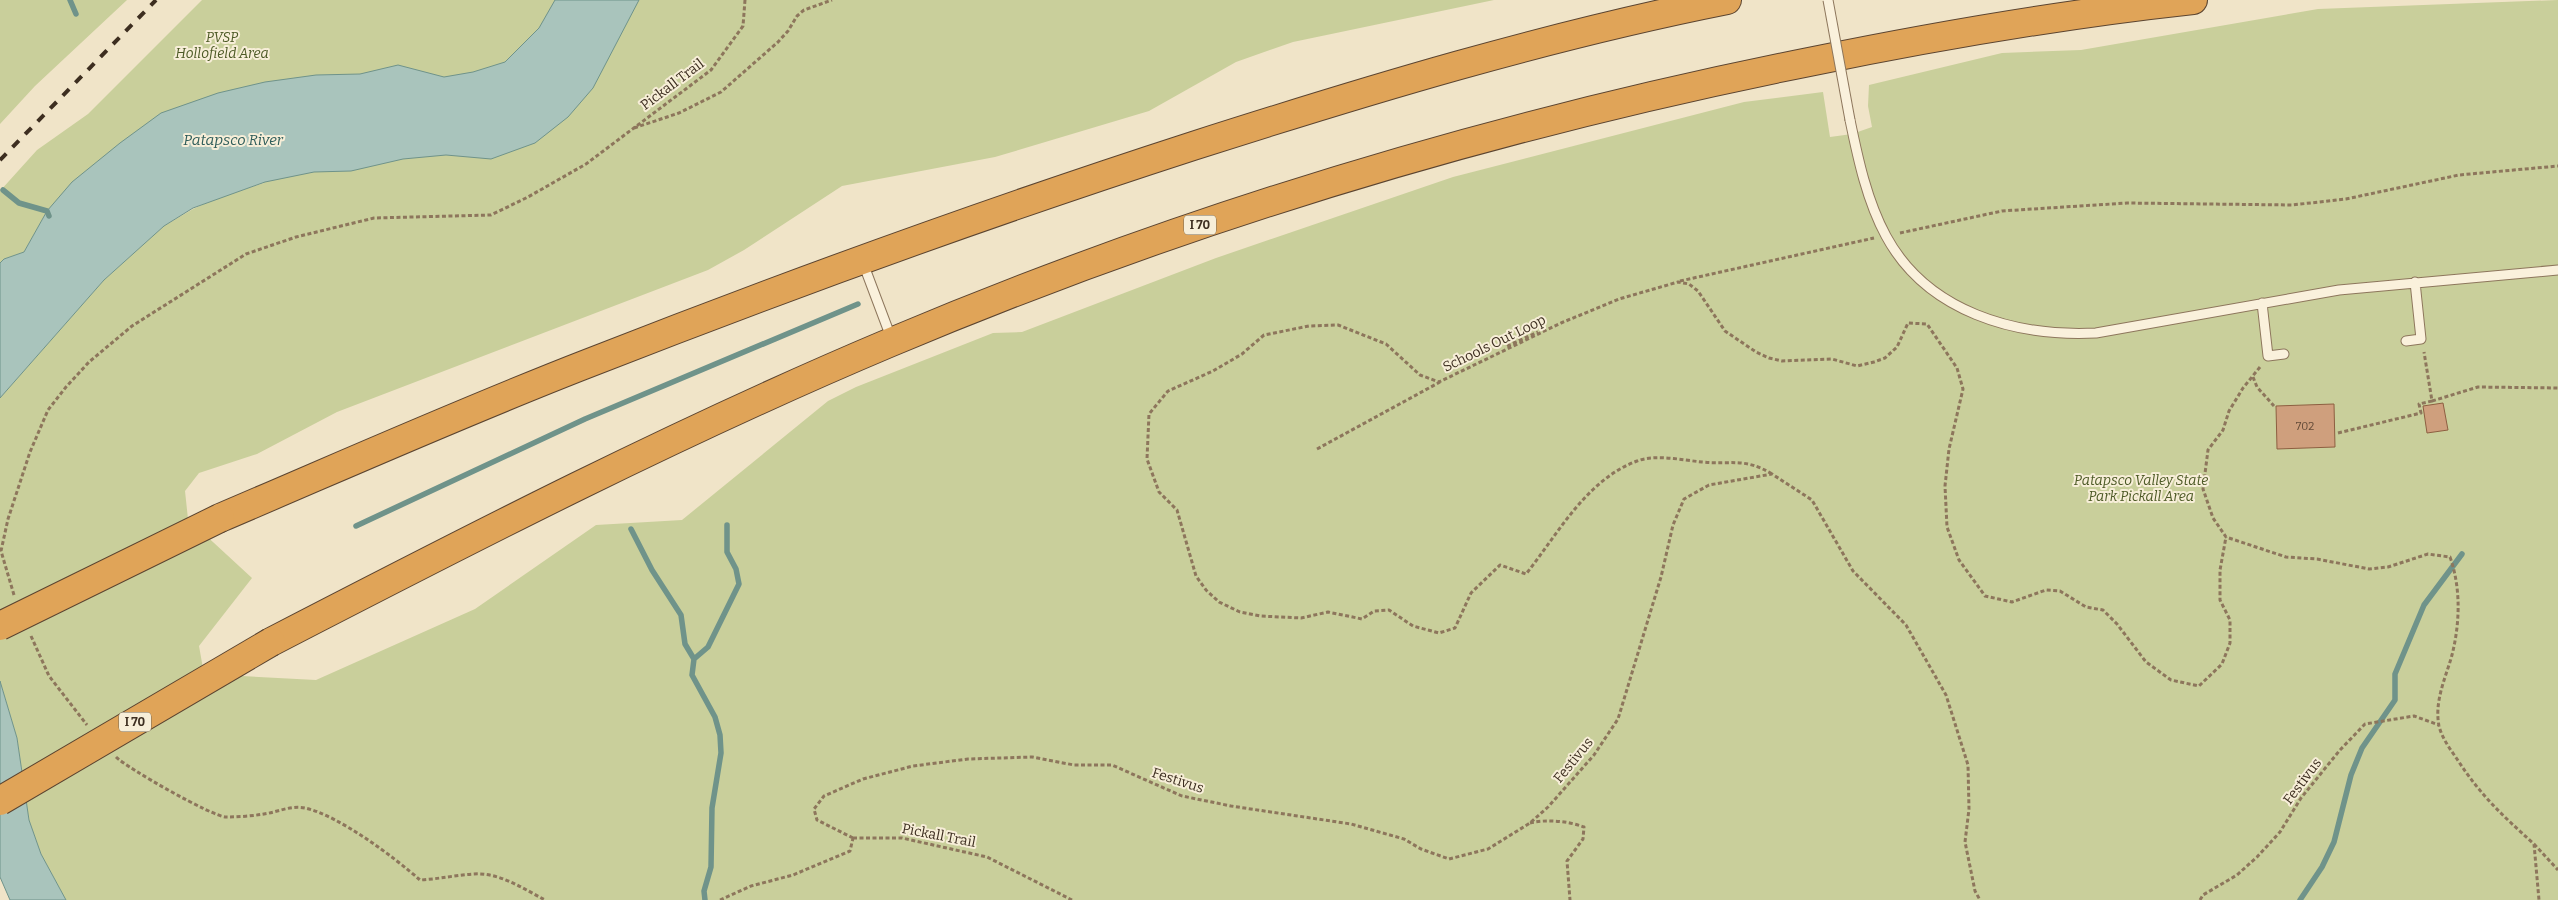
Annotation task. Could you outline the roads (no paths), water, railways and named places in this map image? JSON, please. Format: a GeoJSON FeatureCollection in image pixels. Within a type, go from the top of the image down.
{"type":"FeatureCollection","features":[{"type":"Feature","properties":{"kind":"highway"},"geometry":{"type":"LineString","coordinates":[[0,626],[220,518],[587,364],[861,258],[1094,178],[1390,84],[1535,46],[1726,0]]}},
{"type":"Feature","properties":{"kind":"highway","name":"I 70"},"geometry":{"type":"LineString","coordinates":[[0,801],[271,642],[449,550],[629,461],[892,341],[1117,254],[1273,200],[1410,158],[1544,122],[1718,80],[1888,46],[2050,19],[2193,0]]}},
{"type":"Feature","properties":{"kind":"lane"},"geometry":{"type":"LineString","coordinates":[[1828,0],[1860,168],[1886,235],[1899,257],[1943,298],[1998,324],[2032,332],[2064,335],[2096,333],[2339,290],[2558,270]]}},
{"type":"Feature","properties":{"kind":"lane"},"geometry":{"type":"LineString","coordinates":[[861,258],[892,341]]}},
{"type":"Feature","properties":{"kind":"lane"},"geometry":{"type":"LineString","coordinates":[[2406,341],[2421,339],[2415,282]]}},
{"type":"Feature","properties":{"kind":"lane"},"geometry":{"type":"LineString","coordinates":[[2262,303],[2268,356],[2284,354]]}},
{"type":"Feature","properties":{"kind":"water","name":"Patapsco River"},"geometry":{"type":"Polygon","coordinates":[[[555,0],[639,0],[593,88],[568,117],[535,143],[491,159],[446,155],[403,159],[351,171],[314,172],[265,182],[193,208],[164,226],[104,280],[0,398],[0,263],[4,259],[24,252],[47,211],[72,182],[161,113],[218,93],[265,82],[316,75],[360,74],[398,65],[444,77],[473,72],[505,62],[539,28],[555,0]]]}},
{"type":"Feature","properties":{"kind":"water"},"geometry":{"type":"Polygon","coordinates":[[[0,681],[17,738],[29,820],[41,854],[66,900],[10,900],[0,877],[0,681]]]}},
{"type":"Feature","properties":{"kind":"waterway"},"geometry":{"type":"LineString","coordinates":[[70,0],[76,14]]}},
{"type":"Feature","properties":{"kind":"waterway"},"geometry":{"type":"LineString","coordinates":[[3,190],[19,203],[47,211],[49,216]]}},
{"type":"Feature","properties":{"kind":"waterway"},"geometry":{"type":"LineString","coordinates":[[356,526],[585,419],[858,304]]}},
{"type":"Feature","properties":{"kind":"waterway"},"geometry":{"type":"LineString","coordinates":[[705,900],[704,891],[711,867],[712,808],[721,753],[720,735],[715,717],[692,675],[694,659],[708,647],[739,584],[736,569],[727,552],[727,525]]}},
{"type":"Feature","properties":{"kind":"waterway"},"geometry":{"type":"LineString","coordinates":[[631,529],[652,570],[681,615],[685,644],[694,659]]}},
{"type":"Feature","properties":{"kind":"waterway"},"geometry":{"type":"LineString","coordinates":[[2300,900],[2322,867],[2334,842],[2351,775],[2362,748],[2395,700],[2395,674],[2424,605],[2462,554]]}},
{"type":"Feature","properties":{"kind":"railway"},"geometry":{"type":"LineString","coordinates":[[0,160],[156,0]]}},
{"type":"Feature","properties":{"kind":"park label","name":"PVSP Hollofield Area"},"geometry":{"type":"Point","coordinates":[222,46]}},
{"type":"Feature","properties":{"kind":"park label","name":"Patapsco Valley State Park Pickall Area"},"geometry":{"type":"Point","coordinates":[2141,488]}}]}
